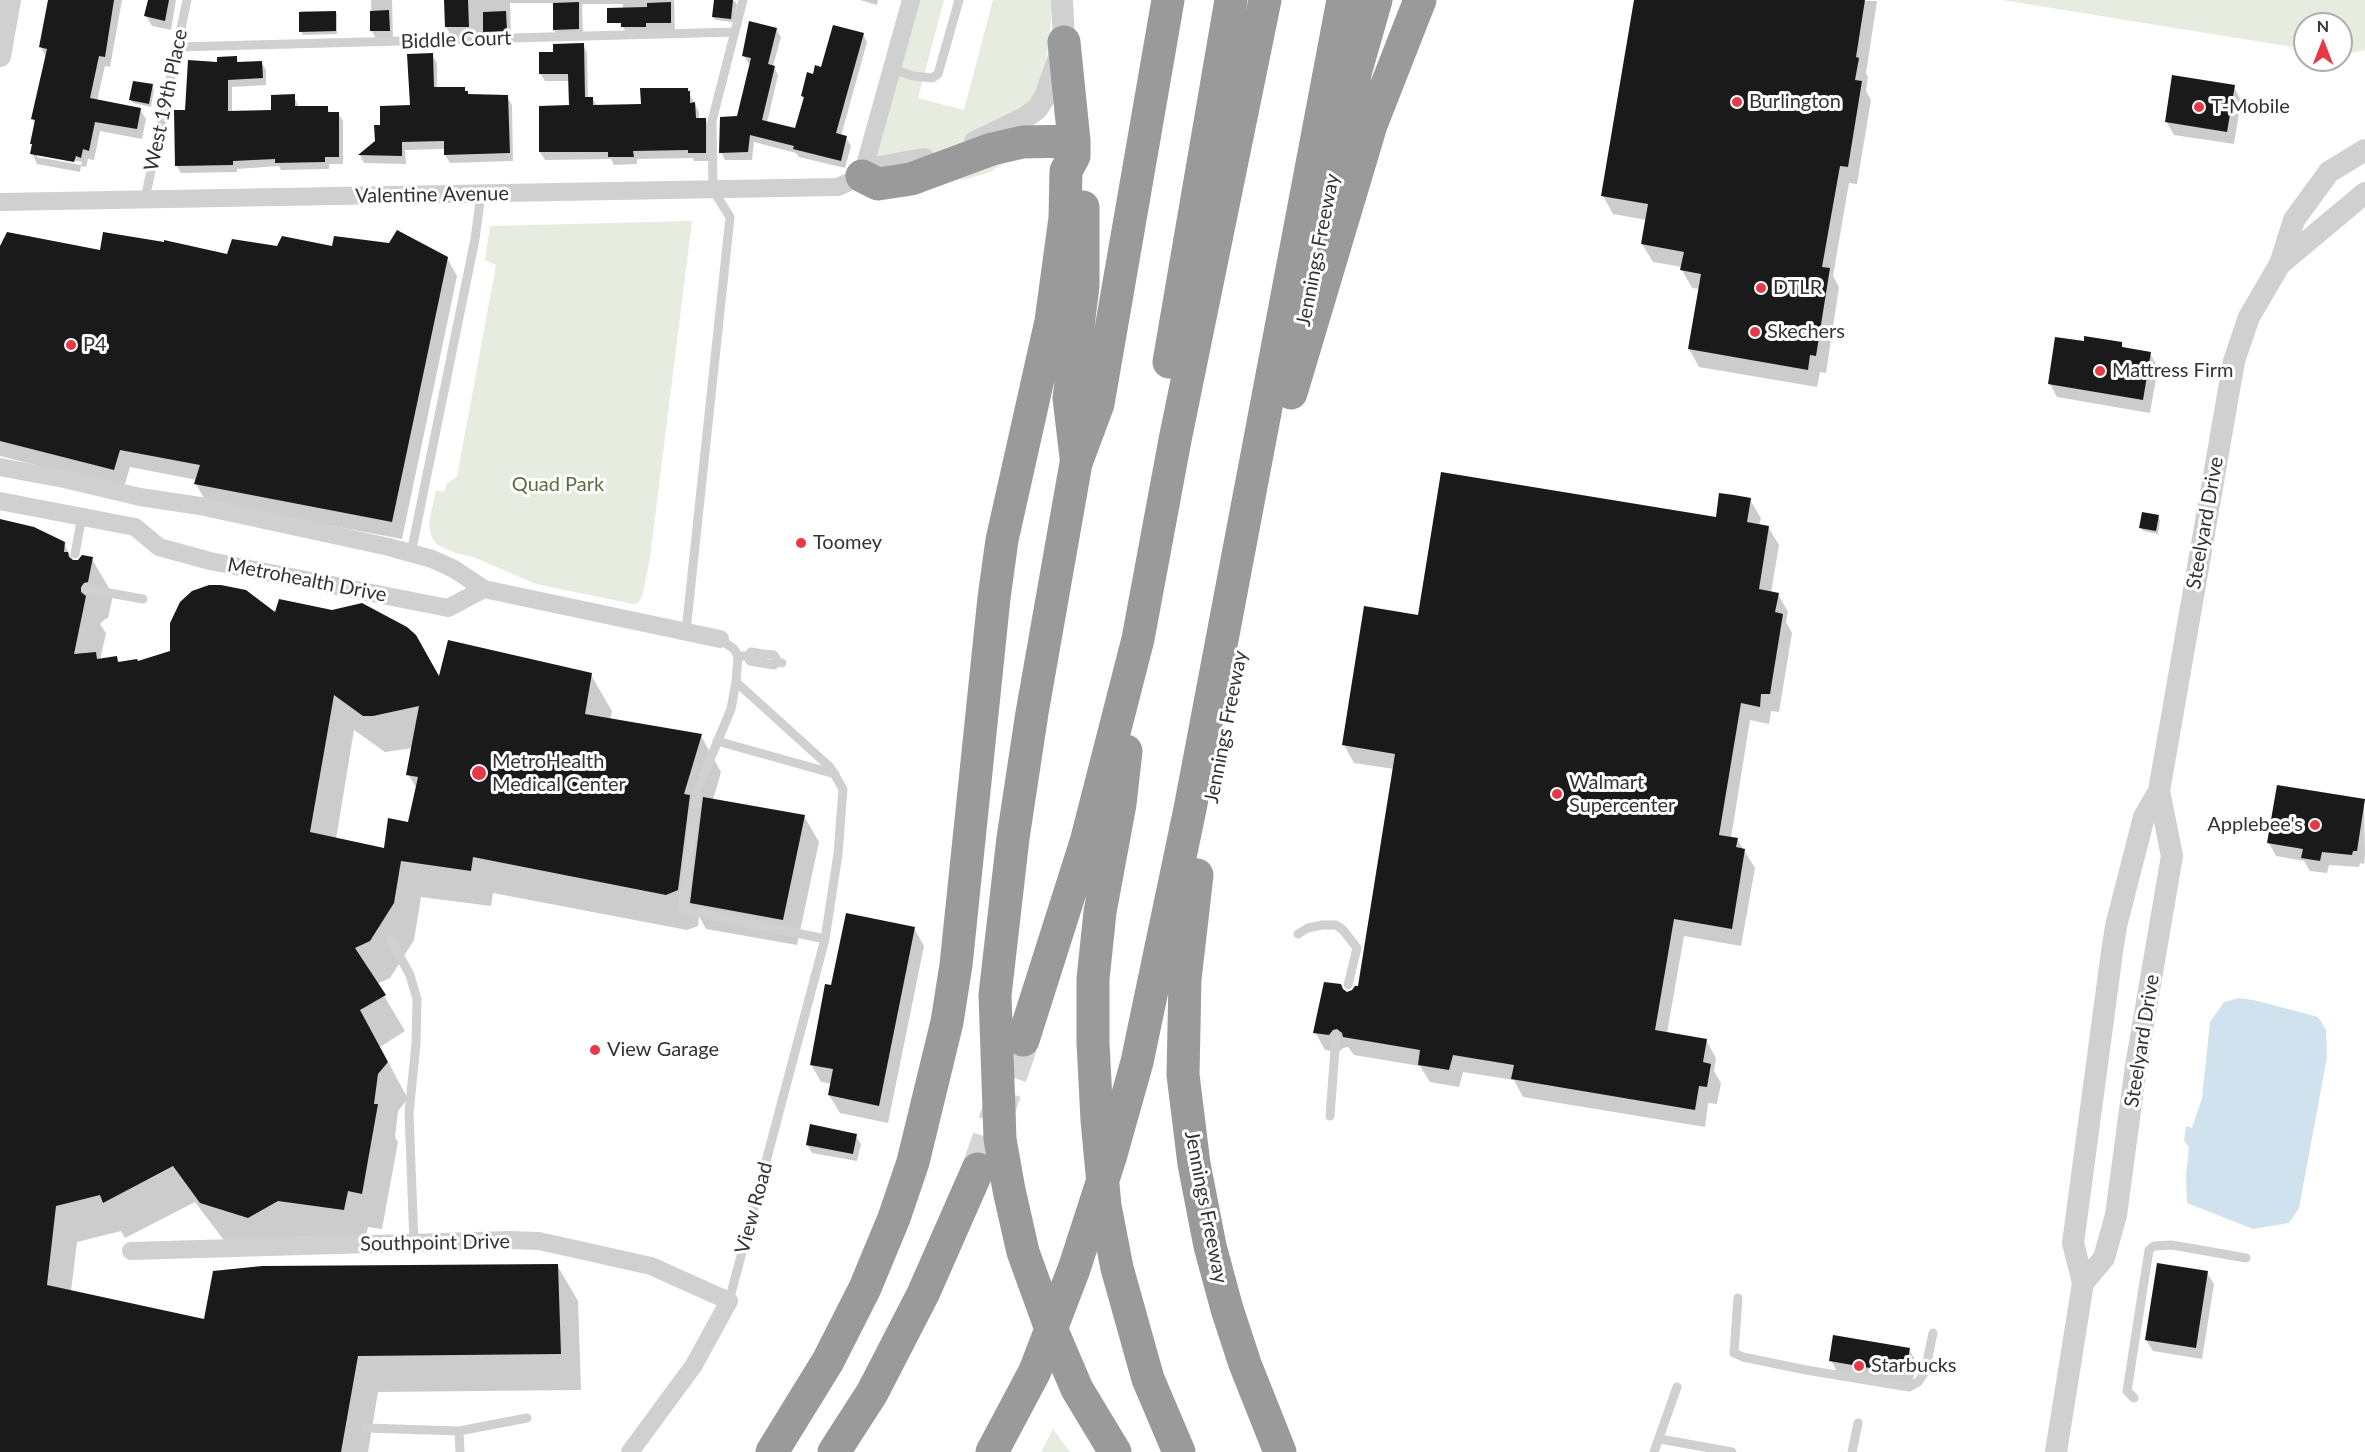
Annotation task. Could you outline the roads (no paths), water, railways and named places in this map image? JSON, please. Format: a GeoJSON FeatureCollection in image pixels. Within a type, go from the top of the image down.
{"type":"FeatureCollection","features":[{"type":"Feature","properties":{"kind":"highway"},"geometry":{"type":"LineString","coordinates":[[1114,1452],[1077,1389],[1048,1321],[1023,1252],[1000,1139],[994,995],[1032,713],[1076,463],[1098,404],[1168,0]]}},
{"type":"Feature","properties":{"kind":"highway"},"geometry":{"type":"LineString","coordinates":[[1064,913],[1062,875],[1095,741],[1177,326],[1231,0]]}},
{"type":"Feature","properties":{"kind":"highway"},"geometry":{"type":"LineString","coordinates":[[1023,1040],[1086,842],[1138,639],[1175,440],[1265,0]]}},
{"type":"Feature","properties":{"kind":"highway"},"geometry":{"type":"LineString","coordinates":[[1279,400],[1343,0]]}},
{"type":"Feature","properties":{"kind":"highway","name":"Jennings Freeway"},"geometry":{"type":"LineString","coordinates":[[1280,1452],[1245,1364],[1210,1246],[1194,1164],[1183,1075],[1185,979],[1196,880],[1279,400],[1314,265],[1356,70],[1376,0]]}},
{"type":"Feature","properties":{"kind":"highway"},"geometry":{"type":"LineString","coordinates":[[998,1441],[1035,1371],[1074,1269],[1110,1158],[1137,1062],[1279,400],[1337,177],[1400,0]]}},
{"type":"Feature","properties":{"kind":"highway"},"geometry":{"type":"LineString","coordinates":[[1279,400],[1371,124],[1420,0]]}},
{"type":"Feature","properties":{"kind":"highway"},"geometry":{"type":"LineString","coordinates":[[1064,42],[1074,149],[1083,174],[1084,241],[1080,322],[1069,398],[1076,463]]}},
{"type":"Feature","properties":{"kind":"highway"},"geometry":{"type":"LineString","coordinates":[[862,176],[878,184],[911,179],[992,149],[1023,142],[1074,149]]}},
{"type":"Feature","properties":{"kind":"highway"},"geometry":{"type":"LineString","coordinates":[[772,1452],[828,1361],[865,1288],[894,1218],[913,1162],[947,1022],[956,965],[1002,540],[1051,321],[1065,218],[1066,171],[1074,149]]}},
{"type":"Feature","properties":{"kind":"highway"},"geometry":{"type":"LineString","coordinates":[[1138,639],[1120,804],[1100,912],[1093,979],[1093,1043],[1105,1206],[1117,1268],[1148,1379],[1179,1452]]}},
{"type":"Feature","properties":{"kind":"highway"},"geometry":{"type":"LineString","coordinates":[[834,1452],[872,1393],[912,1314],[978,1169]]}},
{"type":"Feature","properties":{"kind":"street"},"geometry":{"type":"LineString","coordinates":[[0,56],[10,0]]}},
{"type":"Feature","properties":{"kind":"street"},"geometry":{"type":"LineString","coordinates":[[862,176],[911,0]]}},
{"type":"Feature","properties":{"kind":"street"},"geometry":{"type":"LineString","coordinates":[[862,176],[879,167],[915,162],[980,140],[1023,119],[1037,109],[1045,97],[1064,42],[1062,0]]}},
{"type":"Feature","properties":{"kind":"street","name":"Steelyard Drive"},"geometry":{"type":"LineString","coordinates":[[2056,1452],[2083,1283],[2073,1243],[2116,926],[2144,817],[2159,791],[2234,361],[2249,317],[2280,264],[2294,219],[2329,172],[2365,150]]}},
{"type":"Feature","properties":{"kind":"street","name":"Valentine Avenue"},"geometry":{"type":"LineString","coordinates":[[0,202],[838,187],[862,176]]}},
{"type":"Feature","properties":{"kind":"street","name":"Steelyard Drive"},"geometry":{"type":"LineString","coordinates":[[2280,264],[2365,193]]}},
{"type":"Feature","properties":{"kind":"street"},"geometry":{"type":"LineString","coordinates":[[0,467],[140,497],[200,506],[411,553],[447,566],[483,589],[720,639]]}},
{"type":"Feature","properties":{"kind":"street"},"geometry":{"type":"LineString","coordinates":[[58,512],[64,479]]}},
{"type":"Feature","properties":{"kind":"street"},"geometry":{"type":"LineString","coordinates":[[135,527],[140,497]]}},
{"type":"Feature","properties":{"kind":"street","name":"Metrohealth Drive"},"geometry":{"type":"LineString","coordinates":[[0,501],[135,527],[159,547],[210,561],[448,608],[483,589]]}},
{"type":"Feature","properties":{"kind":"street","name":"Steelyard Drive"},"geometry":{"type":"LineString","coordinates":[[2083,1283],[2104,1258],[2116,1215],[2136,1066],[2172,856],[2159,791]]}},
{"type":"Feature","properties":{"kind":"street","name":"Southpoint Drive"},"geometry":{"type":"LineString","coordinates":[[131,1251],[509,1240],[539,1242],[651,1266],[729,1301]]}},
{"type":"Feature","properties":{"kind":"street","name":"View Road"},"geometry":{"type":"LineString","coordinates":[[630,1452],[694,1365],[729,1301]]}},
{"type":"Feature","properties":{"kind":"lane","name":"West 19th Place"},"geometry":{"type":"LineString","coordinates":[[145,200],[187,0]]}},
{"type":"Feature","properties":{"kind":"lane"},"geometry":{"type":"LineString","coordinates":[[686,631],[730,217],[713,190],[712,121],[743,0]]}},
{"type":"Feature","properties":{"kind":"lane"},"geometry":{"type":"LineString","coordinates":[[892,69],[913,76],[932,78],[938,74],[959,0]]}},
{"type":"Feature","properties":{"kind":"lane","name":"Biddle Court"},"geometry":{"type":"LineString","coordinates":[[178,48],[735,32]]}},
{"type":"Feature","properties":{"kind":"lane"},"geometry":{"type":"LineString","coordinates":[[411,553],[481,194]]}},
{"type":"Feature","properties":{"kind":"lane"},"geometry":{"type":"LineString","coordinates":[[75,554],[82,516]]}},
{"type":"Feature","properties":{"kind":"lane"},"geometry":{"type":"LineString","coordinates":[[87,589],[143,599]]}},
{"type":"Feature","properties":{"kind":"lane"},"geometry":{"type":"LineString","coordinates":[[720,639],[743,656]]}},
{"type":"Feature","properties":{"kind":"lane"},"geometry":{"type":"LineString","coordinates":[[780,662],[774,655],[751,652],[743,656],[731,708],[697,791],[682,909],[825,939]]}},
{"type":"Feature","properties":{"kind":"lane"},"geometry":{"type":"LineString","coordinates":[[736,682],[836,774]]}},
{"type":"Feature","properties":{"kind":"lane"},"geometry":{"type":"LineString","coordinates":[[717,741],[836,774]]}},
{"type":"Feature","properties":{"kind":"lane","name":"View Road"},"geometry":{"type":"LineString","coordinates":[[729,1301],[825,939],[838,854],[843,789],[836,774]]}},
{"type":"Feature","properties":{"kind":"lane"},"geometry":{"type":"LineString","coordinates":[[1298,934],[1308,928],[1322,925],[1336,925],[1343,930],[1357,948],[1348,985]]}},
{"type":"Feature","properties":{"kind":"lane"},"geometry":{"type":"LineString","coordinates":[[391,940],[411,975],[417,999],[409,1113],[414,1243]]}},
{"type":"Feature","properties":{"kind":"lane"},"geometry":{"type":"LineString","coordinates":[[1330,1116],[1336,1036]]}},
{"type":"Feature","properties":{"kind":"lane"},"geometry":{"type":"LineString","coordinates":[[2134,1398],[2127,1391],[2149,1250],[2160,1244],[2246,1258]]}},
{"type":"Feature","properties":{"kind":"lane"},"geometry":{"type":"LineString","coordinates":[[1738,1299],[1734,1353],[1743,1357],[1806,1370],[1909,1387],[1918,1382],[1925,1372],[1934,1333]]}},
{"type":"Feature","properties":{"kind":"lane"},"geometry":{"type":"LineString","coordinates":[[1654,1452],[1677,1388]]}},
{"type":"Feature","properties":{"kind":"lane"},"geometry":{"type":"LineString","coordinates":[[366,1428],[459,1431],[527,1418]]}},
{"type":"Feature","properties":{"kind":"lane"},"geometry":{"type":"LineString","coordinates":[[1852,1452],[1858,1423]]}},
{"type":"Feature","properties":{"kind":"lane"},"geometry":{"type":"LineString","coordinates":[[459,1431],[460,1452]]}},
{"type":"Feature","properties":{"kind":"lane"},"geometry":{"type":"LineString","coordinates":[[1660,1439],[1732,1452]]}},
{"type":"Feature","properties":{"kind":"water"},"geometry":{"type":"Polygon","coordinates":[[[2239,998],[2318,1017],[2326,1030],[2327,1057],[2299,1208],[2289,1223],[2253,1229],[2187,1203],[2186,1176],[2189,1147],[2184,1141],[2186,1126],[2192,1128],[2202,1098],[2210,1022],[2224,1002],[2239,998]]]}},
{"type":"Feature","properties":{"kind":"tunnel"},"geometry":{"type":"LineString","coordinates":[[978,1169],[1023,1040]]}},
{"type":"Feature","properties":{"kind":"place","name":"Burlington"},"geometry":{"type":"Point","coordinates":[1737,102]}},
{"type":"Feature","properties":{"kind":"place","name":"T-Mobile"},"geometry":{"type":"Point","coordinates":[2199,107]}},
{"type":"Feature","properties":{"kind":"place","name":"DTLR"},"geometry":{"type":"Point","coordinates":[1761,288]}},
{"type":"Feature","properties":{"kind":"place","name":"Skechers"},"geometry":{"type":"Point","coordinates":[1755,332]}},
{"type":"Feature","properties":{"kind":"place","name":"P4"},"geometry":{"type":"Point","coordinates":[71,345]}},
{"type":"Feature","properties":{"kind":"place","name":"Mattress Firm"},"geometry":{"type":"Point","coordinates":[2100,371]}},
{"type":"Feature","properties":{"kind":"place","name":"Toomey"},"geometry":{"type":"Point","coordinates":[801,543]}},
{"type":"Feature","properties":{"kind":"place","name":"MetroHealth Medical Center"},"geometry":{"type":"Point","coordinates":[479,773]}},
{"type":"Feature","properties":{"kind":"place","name":"Walmart Supercenter"},"geometry":{"type":"Point","coordinates":[1557,794]}},
{"type":"Feature","properties":{"kind":"place","name":"Applebee's"},"geometry":{"type":"Point","coordinates":[2315,825]}},
{"type":"Feature","properties":{"kind":"place","name":"View Garage"},"geometry":{"type":"Point","coordinates":[595,1050]}},
{"type":"Feature","properties":{"kind":"place","name":"Starbucks"},"geometry":{"type":"Point","coordinates":[1859,1366]}},
{"type":"Feature","properties":{"kind":"park label","name":"Quad Park"},"geometry":{"type":"Point","coordinates":[558,485]}}]}
